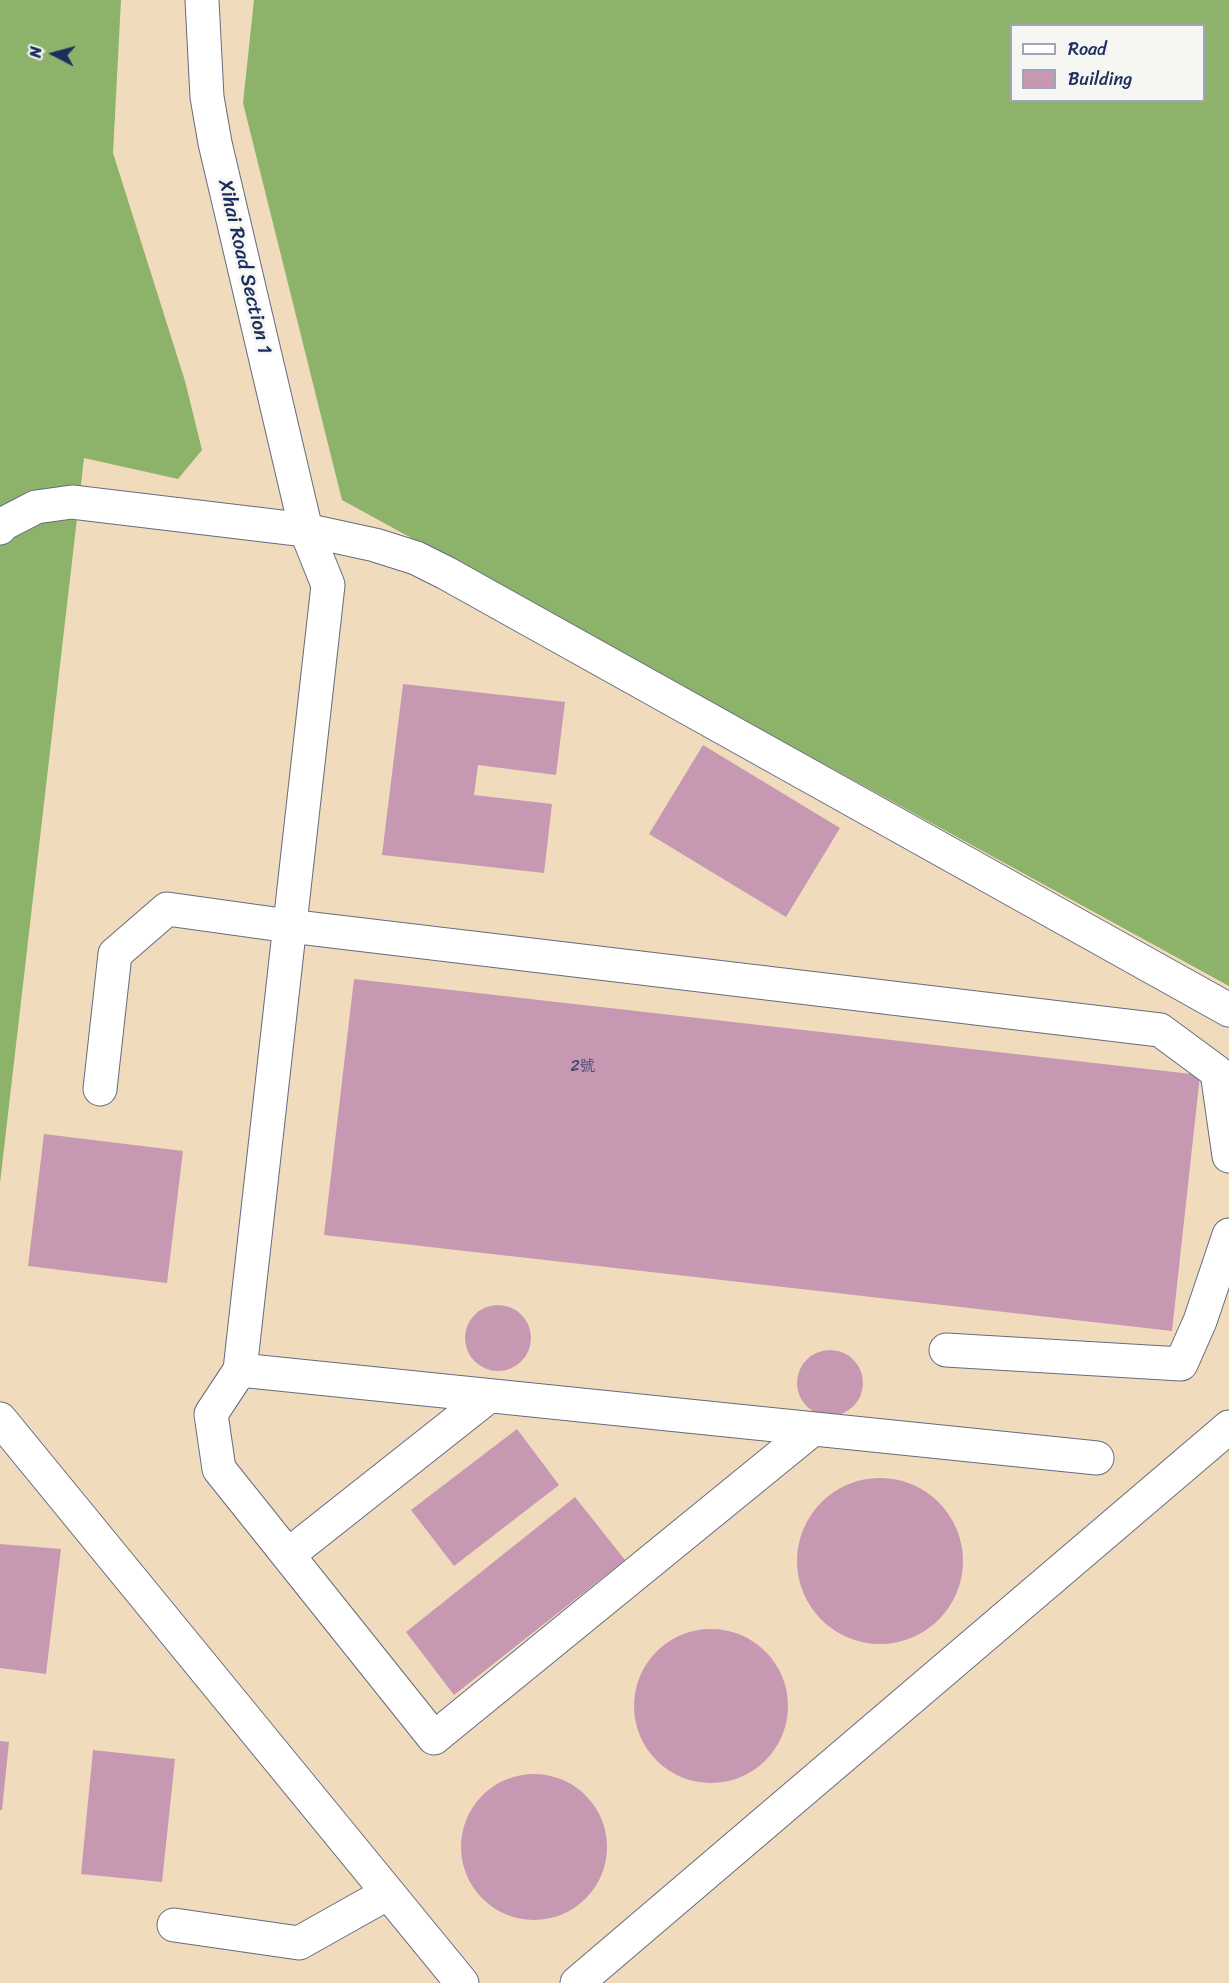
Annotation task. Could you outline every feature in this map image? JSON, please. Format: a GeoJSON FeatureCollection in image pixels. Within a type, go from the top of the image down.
{"type":"FeatureCollection","features":[{"type":"Feature","properties":{"kind":"main road","name":"Xihai Road Section 1"},"geometry":{"type":"LineString","coordinates":[[202,0],[207,97],[215,143],[306,530],[328,585],[240,1370]]}},
{"type":"Feature","properties":{"kind":"main road"},"geometry":{"type":"LineString","coordinates":[[0,528],[3,524],[36,507],[72,502],[306,530],[375,545],[416,558],[1229,1010]]}},
{"type":"Feature","properties":{"kind":"main road"},"geometry":{"type":"LineString","coordinates":[[100,1089],[115,954],[167,909],[289,926],[1160,1030],[1218,1072],[1229,1156]]}},
{"type":"Feature","properties":{"kind":"main road"},"geometry":{"type":"LineString","coordinates":[[946,1350],[1181,1364],[1200,1320],[1229,1235]]}},
{"type":"Feature","properties":{"kind":"main road"},"geometry":{"type":"LineString","coordinates":[[813,1429],[434,1738],[219,1469],[211,1414],[240,1370],[1097,1458]]}},
{"type":"Feature","properties":{"kind":"main road"},"geometry":{"type":"LineString","coordinates":[[288,1555],[489,1396]]}},
{"type":"Feature","properties":{"kind":"main road"},"geometry":{"type":"LineString","coordinates":[[0,1419],[462,1983]]}},
{"type":"Feature","properties":{"kind":"main road"},"geometry":{"type":"LineString","coordinates":[[577,1983],[1229,1427]]}},
{"type":"Feature","properties":{"kind":"main road"},"geometry":{"type":"LineString","coordinates":[[174,1925],[299,1943],[388,1893]]}},
{"type":"Feature","properties":{"kind":"green space"},"geometry":{"type":"Polygon","coordinates":[[[0,0],[121,0],[113,153],[185,381],[202,450],[178,479],[84,458],[0,1183],[0,0]]]}},
{"type":"Feature","properties":{"kind":"green space"},"geometry":{"type":"Polygon","coordinates":[[[254,0],[1229,0],[1229,986],[342,500],[243,103],[254,0]]]}},
{"type":"Feature","properties":{"kind":"building"},"geometry":{"type":"Polygon","coordinates":[[[403,684],[565,702],[556,775],[478,765],[474,795],[552,804],[544,873],[382,855],[403,684]]]}},
{"type":"Feature","properties":{"kind":"building"},"geometry":{"type":"Polygon","coordinates":[[[703,745],[840,828],[786,917],[649,834],[703,745]]]}},
{"type":"Feature","properties":{"kind":"building"},"geometry":{"type":"Polygon","coordinates":[[[354,979],[1200,1075],[1172,1331],[324,1235],[354,979]]]}},
{"type":"Feature","properties":{"kind":"building"},"geometry":{"type":"Polygon","coordinates":[[[44,1134],[183,1151],[167,1283],[28,1266],[44,1134]]]}},
{"type":"Feature","properties":{"kind":"building"},"geometry":{"type":"Polygon","coordinates":[[[498,1305],[511,1308],[521,1315],[528,1325],[531,1338],[528,1351],[521,1361],[511,1368],[498,1371],[485,1368],[475,1361],[468,1351],[465,1338],[468,1325],[475,1315],[485,1308],[498,1305]]]}},
{"type":"Feature","properties":{"kind":"building"},"geometry":{"type":"Polygon","coordinates":[[[830,1350],[842,1353],[853,1360],[860,1371],[863,1383],[860,1395],[853,1406],[842,1413],[830,1416],[818,1413],[807,1406],[800,1395],[797,1383],[800,1371],[807,1360],[818,1353],[830,1350]]]}},
{"type":"Feature","properties":{"kind":"building"},"geometry":{"type":"Polygon","coordinates":[[[517,1429],[559,1485],[454,1566],[411,1510],[517,1429]]]}},
{"type":"Feature","properties":{"kind":"building"},"geometry":{"type":"Polygon","coordinates":[[[880,1478],[896,1479],[912,1484],[939,1502],[957,1529],[962,1545],[962,1577],[957,1593],[939,1620],[912,1638],[896,1643],[880,1644],[864,1643],[848,1638],[821,1620],[803,1593],[798,1577],[797,1561],[798,1545],[803,1529],[821,1502],[848,1484],[864,1479],[880,1478]]]}},
{"type":"Feature","properties":{"kind":"building"},"geometry":{"type":"Polygon","coordinates":[[[575,1497],[625,1560],[454,1695],[406,1632],[575,1497]]]}},
{"type":"Feature","properties":{"kind":"building"},"geometry":{"type":"Polygon","coordinates":[[[0,1544],[61,1549],[46,1674],[0,1668],[0,1544]]]}},
{"type":"Feature","properties":{"kind":"building"},"geometry":{"type":"Polygon","coordinates":[[[711,1629],[741,1634],[766,1651],[783,1676],[788,1706],[783,1736],[766,1761],[741,1778],[711,1783],[681,1778],[656,1761],[639,1736],[634,1706],[639,1676],[656,1651],[681,1634],[711,1629]]]}},
{"type":"Feature","properties":{"kind":"building"},"geometry":{"type":"Polygon","coordinates":[[[0,1741],[9,1742],[2,1810],[0,1810],[0,1741]]]}},
{"type":"Feature","properties":{"kind":"building"},"geometry":{"type":"Polygon","coordinates":[[[93,1750],[175,1759],[162,1882],[81,1874],[93,1750]]]}},
{"type":"Feature","properties":{"kind":"building"},"geometry":{"type":"Polygon","coordinates":[[[534,1774],[562,1779],[586,1795],[602,1819],[607,1847],[602,1875],[586,1899],[562,1915],[534,1920],[506,1915],[482,1899],[466,1875],[461,1847],[466,1819],[482,1795],[506,1779],[534,1774]]]}}]}
